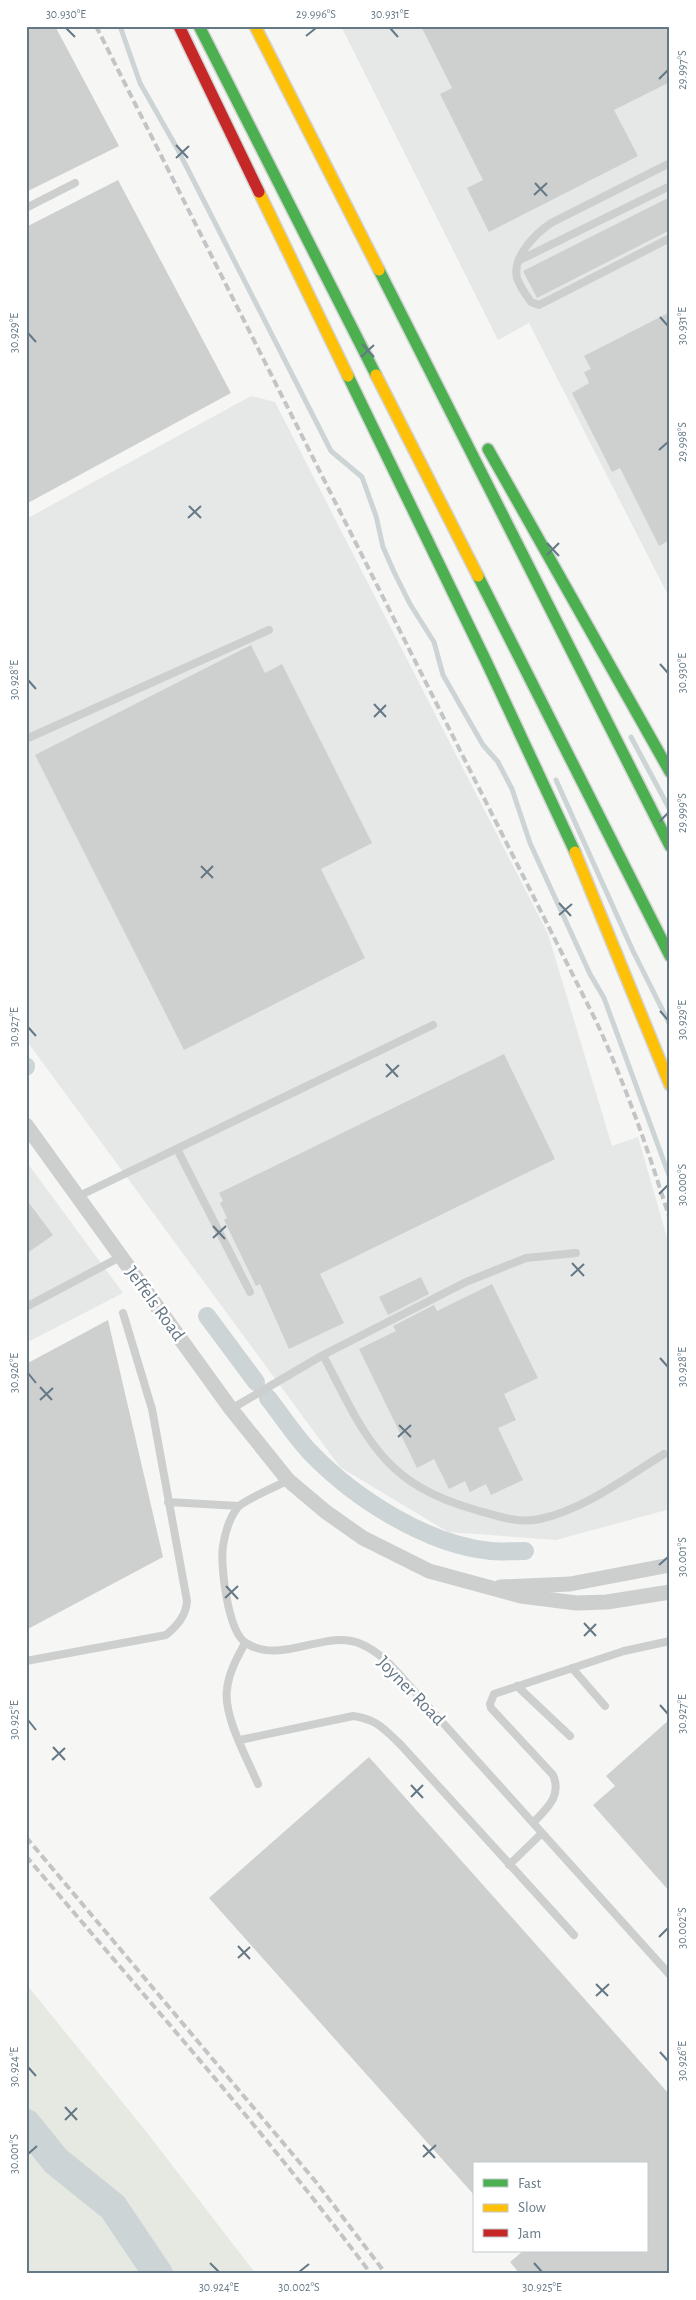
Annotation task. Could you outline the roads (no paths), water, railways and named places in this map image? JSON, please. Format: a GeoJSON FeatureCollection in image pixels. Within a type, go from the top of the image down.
{"type":"FeatureCollection","features":[{"type":"Feature","properties":{"kind":"highway"},"geometry":{"type":"LineString","coordinates":[[179,26],[486,661],[580,864],[670,1084]]}},
{"type":"Feature","properties":{"kind":"highway"},"geometry":{"type":"LineString","coordinates":[[199,26],[670,956]]}},
{"type":"Feature","properties":{"kind":"highway"},"geometry":{"type":"LineString","coordinates":[[255,26],[670,846]]}},
{"type":"Feature","properties":{"kind":"highway"},"geometry":{"type":"LineString","coordinates":[[364,243],[450,385]]}},
{"type":"Feature","properties":{"kind":"highway"},"geometry":{"type":"LineString","coordinates":[[480,435],[670,772]]}},
{"type":"Feature","properties":{"kind":"street","name":"Jeffels Road"},"geometry":{"type":"LineString","coordinates":[[26,1125],[231,1409],[288,1480]]}},
{"type":"Feature","properties":{"kind":"street"},"geometry":{"type":"LineString","coordinates":[[288,1480],[326,1512],[363,1538],[429,1571],[521,1596],[576,1603],[607,1602],[670,1592]]}},
{"type":"Feature","properties":{"kind":"street"},"geometry":{"type":"LineString","coordinates":[[494,1588],[570,1584],[670,1565]]}},
{"type":"Feature","properties":{"kind":"lane"},"geometry":{"type":"LineString","coordinates":[[670,163],[537,233],[520,260],[517,277],[522,290],[531,302],[540,305],[670,238]]}},
{"type":"Feature","properties":{"kind":"lane"},"geometry":{"type":"LineString","coordinates":[[26,208],[76,183]]}},
{"type":"Feature","properties":{"kind":"lane"},"geometry":{"type":"LineString","coordinates":[[520,260],[670,186]]}},
{"type":"Feature","properties":{"kind":"lane"},"geometry":{"type":"LineString","coordinates":[[26,740],[269,630]]}},
{"type":"Feature","properties":{"kind":"lane"},"geometry":{"type":"LineString","coordinates":[[79,1196],[433,1025]]}},
{"type":"Feature","properties":{"kind":"lane"},"geometry":{"type":"LineString","coordinates":[[177,1149],[250,1292]]}},
{"type":"Feature","properties":{"kind":"lane"},"geometry":{"type":"LineString","coordinates":[[231,1409],[323,1355],[500,1267],[526,1258],[576,1253]]}},
{"type":"Feature","properties":{"kind":"lane"},"geometry":{"type":"LineString","coordinates":[[26,1307],[122,1256]]}},
{"type":"Feature","properties":{"kind":"lane"},"geometry":{"type":"LineString","coordinates":[[26,1661],[166,1634],[175,1628],[186,1610],[187,1601],[152,1409],[123,1313]]}},
{"type":"Feature","properties":{"kind":"lane"},"geometry":{"type":"LineString","coordinates":[[323,1355],[361,1429],[384,1459],[412,1484],[448,1502],[516,1520],[538,1520],[559,1514],[588,1500],[664,1454]]}},
{"type":"Feature","properties":{"kind":"lane"},"geometry":{"type":"LineString","coordinates":[[168,1502],[239,1506],[288,1480]]}},
{"type":"Feature","properties":{"kind":"lane"},"geometry":{"type":"LineString","coordinates":[[239,1506],[229,1523],[223,1547],[224,1578],[231,1620],[236,1632],[245,1643],[230,1674],[226,1691],[229,1714],[258,1784]]}},
{"type":"Feature","properties":{"kind":"lane","name":"Joyner Road"},"geometry":{"type":"LineString","coordinates":[[245,1643],[264,1650],[282,1650],[342,1640],[360,1643],[377,1653],[398,1672],[670,1975]]}},
{"type":"Feature","properties":{"kind":"lane"},"geometry":{"type":"LineString","coordinates":[[534,1822],[553,1800],[556,1783],[553,1775],[494,1712],[490,1704],[494,1694],[624,1651],[670,1641]]}},
{"type":"Feature","properties":{"kind":"lane"},"geometry":{"type":"LineString","coordinates":[[572,1668],[606,1706]]}},
{"type":"Feature","properties":{"kind":"lane"},"geometry":{"type":"LineString","coordinates":[[517,1686],[570,1736]]}},
{"type":"Feature","properties":{"kind":"lane"},"geometry":{"type":"LineString","coordinates":[[240,1740],[353,1716],[368,1718],[378,1723],[400,1744],[574,1935]]}},
{"type":"Feature","properties":{"kind":"lane"},"geometry":{"type":"LineString","coordinates":[[509,1865],[542,1833]]}},
{"type":"Feature","properties":{"kind":"waterway"},"geometry":{"type":"LineString","coordinates":[[120,26],[140,83],[178,150],[331,451],[362,477],[376,516],[383,547],[410,604],[434,642],[443,675],[483,745],[498,762],[512,789],[530,843],[590,974],[604,998],[670,1178]]}},
{"type":"Feature","properties":{"kind":"waterway"},"geometry":{"type":"LineString","coordinates":[[631,737],[670,810]]}},
{"type":"Feature","properties":{"kind":"waterway"},"geometry":{"type":"LineString","coordinates":[[556,780],[633,951],[670,1025]]}},
{"type":"Feature","properties":{"kind":"waterway"},"geometry":{"type":"LineString","coordinates":[[207,1316],[256,1382]]}},
{"type":"Feature","properties":{"kind":"waterway"},"geometry":{"type":"LineString","coordinates":[[268,1398],[304,1446],[328,1469],[370,1502],[393,1516],[417,1529],[467,1547],[491,1551],[525,1551]]}},
{"type":"Feature","properties":{"kind":"waterway"},"geometry":{"type":"LineString","coordinates":[[26,2124],[56,2161],[113,2207],[158,2274]]}},
{"type":"Feature","properties":{"kind":"railway"},"geometry":{"type":"LineString","coordinates":[[96,26],[596,1021],[636,1119],[670,1220]]}},
{"type":"Feature","properties":{"kind":"railway"},"geometry":{"type":"LineString","coordinates":[[26,1837],[316,2182],[386,2274]]}},
{"type":"Feature","properties":{"kind":"railway"},"geometry":{"type":"LineString","coordinates":[[26,1856],[245,2114],[371,2274]]}}]}
